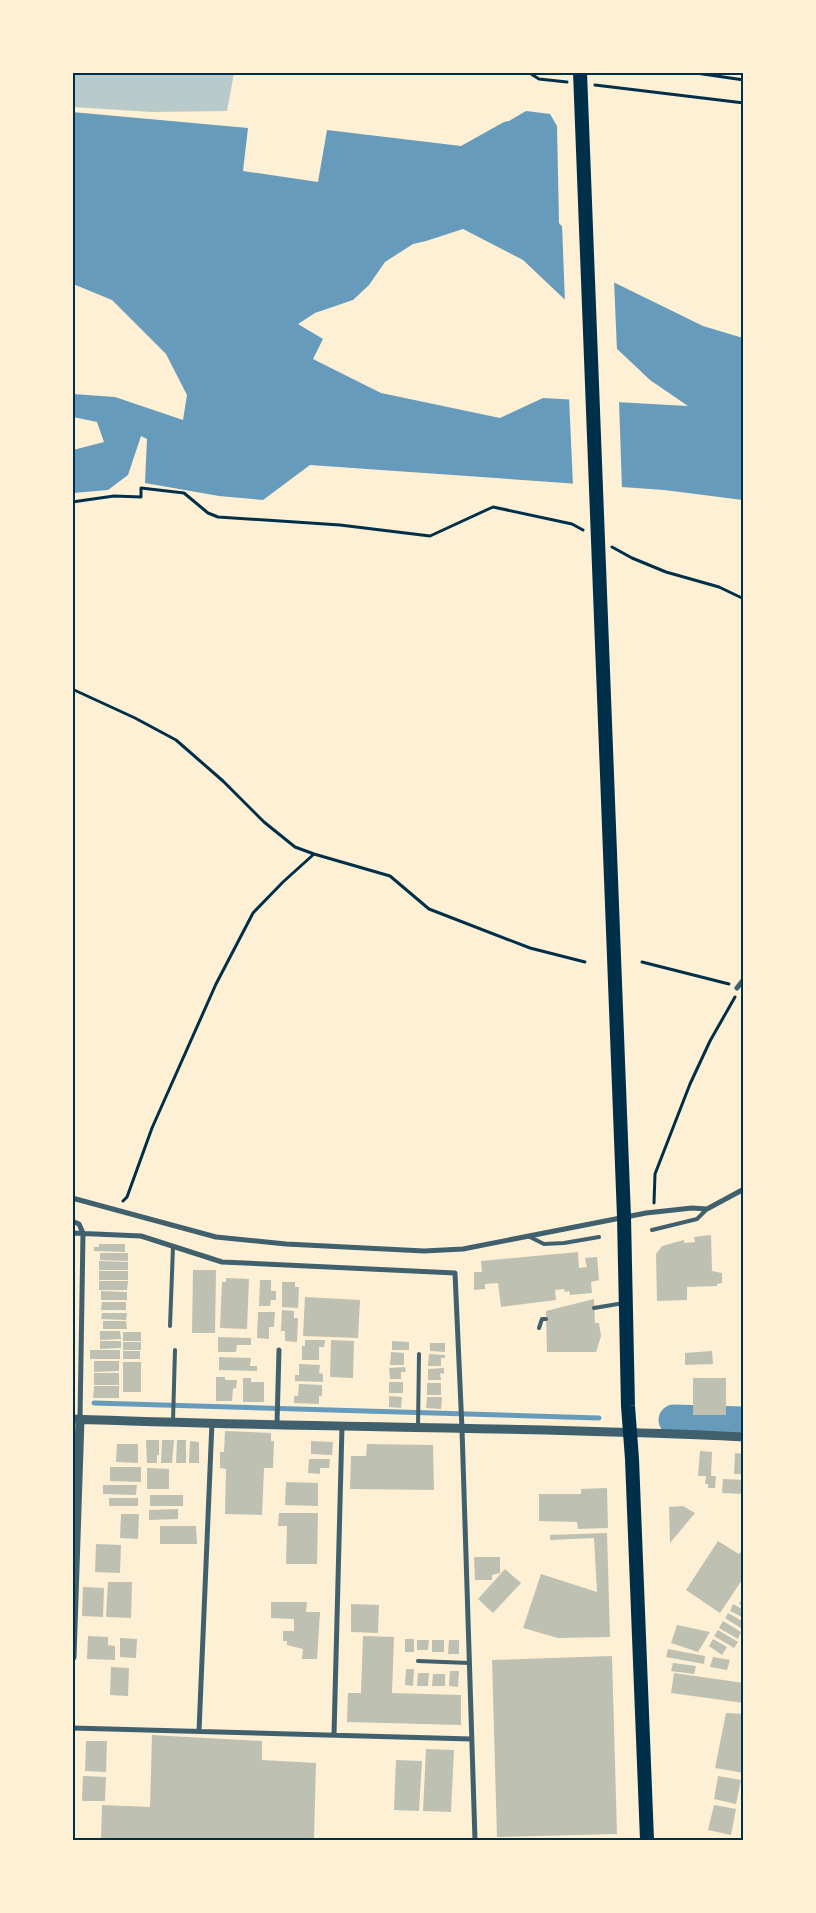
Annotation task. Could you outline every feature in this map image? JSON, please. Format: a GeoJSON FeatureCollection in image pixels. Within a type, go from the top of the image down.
{"type":"FeatureCollection","features":[{"type":"Feature","properties":{"kind":"highway"},"geometry":{"type":"LineString","coordinates":[[583,78],[624,1217],[628,1406],[631,1432],[647,1840]]}},
{"type":"Feature","properties":{"kind":"street"},"geometry":{"type":"LineString","coordinates":[[737,988],[744,979]]}},
{"type":"Feature","properties":{"kind":"street"},"geometry":{"type":"LineString","coordinates":[[72,1198],[216,1237],[347,1248],[424,1251],[463,1249],[624,1217],[692,1208],[707,1209],[744,1189]]}},
{"type":"Feature","properties":{"kind":"street"},"geometry":{"type":"LineString","coordinates":[[72,1221],[79,1224],[83,1233],[76,1419],[72,1657]]}},
{"type":"Feature","properties":{"kind":"street"},"geometry":{"type":"LineString","coordinates":[[72,1233],[141,1236],[222,1262],[455,1273],[475,1840]]}},
{"type":"Feature","properties":{"kind":"street"},"geometry":{"type":"LineString","coordinates":[[277,1424],[280,1350]]}},
{"type":"Feature","properties":{"kind":"street"},"geometry":{"type":"LineString","coordinates":[[76,1419],[631,1432],[744,1437]]}},
{"type":"Feature","properties":{"kind":"street"},"geometry":{"type":"LineString","coordinates":[[200,1731],[212,1422]]}},
{"type":"Feature","properties":{"kind":"street"},"geometry":{"type":"LineString","coordinates":[[334,1735],[342,1426]]}},
{"type":"Feature","properties":{"kind":"street"},"geometry":{"type":"LineString","coordinates":[[72,1728],[471,1739]]}},
{"type":"Feature","properties":{"kind":"lane"},"geometry":{"type":"LineString","coordinates":[[652,1230],[698,1219],[707,1209]]}},
{"type":"Feature","properties":{"kind":"lane"},"geometry":{"type":"LineString","coordinates":[[528,1236],[544,1244],[564,1243],[599,1237]]}},
{"type":"Feature","properties":{"kind":"lane"},"geometry":{"type":"LineString","coordinates":[[170,1326],[173,1247]]}},
{"type":"Feature","properties":{"kind":"lane"},"geometry":{"type":"LineString","coordinates":[[594,1308],[626,1303]]}},
{"type":"Feature","properties":{"kind":"lane"},"geometry":{"type":"LineString","coordinates":[[539,1328],[542,1320],[546,1319]]}},
{"type":"Feature","properties":{"kind":"lane"},"geometry":{"type":"LineString","coordinates":[[173,1421],[175,1350]]}},
{"type":"Feature","properties":{"kind":"lane"},"geometry":{"type":"LineString","coordinates":[[418,1428],[419,1354]]}},
{"type":"Feature","properties":{"kind":"lane"},"geometry":{"type":"LineString","coordinates":[[418,1661],[469,1662]]}},
{"type":"Feature","properties":{"kind":"path"},"geometry":{"type":"LineString","coordinates":[[528,72],[539,79],[568,82]]}},
{"type":"Feature","properties":{"kind":"path"},"geometry":{"type":"LineString","coordinates":[[689,72],[744,80]]}},
{"type":"Feature","properties":{"kind":"path"},"geometry":{"type":"LineString","coordinates":[[583,78],[744,103]]}},
{"type":"Feature","properties":{"kind":"path"},"geometry":{"type":"LineString","coordinates":[[72,502],[114,496],[141,497],[142,488],[184,493],[208,512],[218,517],[340,524],[430,536],[493,508],[572,524],[589,534]]}},
{"type":"Feature","properties":{"kind":"path"},"geometry":{"type":"LineString","coordinates":[[606,543],[632,558],[666,572],[719,587],[744,598]]}},
{"type":"Feature","properties":{"kind":"path"},"geometry":{"type":"LineString","coordinates":[[72,689],[127,714],[176,740],[223,781],[264,822],[295,847],[390,876],[430,909],[530,948],[585,962]]}},
{"type":"Feature","properties":{"kind":"path"},"geometry":{"type":"LineString","coordinates":[[114,1210],[127,1197],[152,1128],[216,984],[252,913],[314,854]]}},
{"type":"Feature","properties":{"kind":"path"},"geometry":{"type":"LineString","coordinates":[[642,962],[733,985],[737,988],[736,994],[710,1041],[690,1084],[655,1174],[654,1203],[649,1206]]}},
{"type":"Feature","properties":{"kind":"shaded area"},"geometry":{"type":"Polygon","coordinates":[[[72,73],[234,73],[227,111],[151,112],[73,107],[72,73]]]}},
{"type":"Feature","properties":{"kind":"water"},"geometry":{"type":"Polygon","coordinates":[[[526,111],[550,114],[557,126],[559,223],[607,279],[703,326],[743,338],[743,500],[664,490],[310,465],[263,500],[219,496],[145,483],[147,439],[141,436],[128,475],[108,490],[73,493],[73,450],[104,442],[97,422],[73,417],[73,394],[115,397],[183,420],[187,395],[166,354],[112,300],[73,284],[72,112],[248,128],[243,171],[318,182],[327,130],[461,146],[526,111]],[[463,229],[413,244],[385,262],[369,285],[353,300],[315,313],[298,324],[323,339],[313,359],[381,393],[500,418],[543,398],[688,406],[650,380],[523,260],[463,229]]]}},
{"type":"Feature","properties":{"kind":"pier"},"geometry":{"type":"Polygon","coordinates":[[[562,224],[609,277],[614,280],[617,351],[565,303],[562,224]]]}},
{"type":"Feature","properties":{"kind":"pier"},"geometry":{"type":"Polygon","coordinates":[[[569,397],[619,401],[622,489],[573,486],[569,397]]]}},
{"type":"Feature","properties":{"kind":"building"},"geometry":{"type":"Polygon","coordinates":[[[711,1235],[712,1271],[722,1273],[722,1283],[717,1284],[717,1286],[687,1287],[687,1300],[657,1301],[656,1254],[662,1246],[684,1240],[684,1243],[695,1242],[694,1237],[711,1235]]]}},
{"type":"Feature","properties":{"kind":"building"},"geometry":{"type":"Polygon","coordinates":[[[99,1244],[125,1244],[125,1252],[94,1251],[94,1247],[99,1247],[99,1244]]]}},
{"type":"Feature","properties":{"kind":"building"},"geometry":{"type":"Polygon","coordinates":[[[578,1252],[579,1268],[587,1267],[585,1258],[597,1257],[599,1280],[591,1282],[592,1293],[570,1295],[569,1291],[565,1292],[564,1289],[555,1290],[556,1300],[501,1307],[498,1283],[485,1284],[485,1289],[474,1290],[474,1272],[482,1272],[481,1261],[578,1252]]]}},
{"type":"Feature","properties":{"kind":"building"},"geometry":{"type":"Polygon","coordinates":[[[100,1253],[128,1253],[128,1261],[100,1260],[100,1253]]]}},
{"type":"Feature","properties":{"kind":"building"},"geometry":{"type":"Polygon","coordinates":[[[99,1261],[128,1262],[128,1270],[99,1270],[99,1261]]]}},
{"type":"Feature","properties":{"kind":"building"},"geometry":{"type":"Polygon","coordinates":[[[193,1270],[216,1270],[215,1333],[192,1333],[193,1270]]]}},
{"type":"Feature","properties":{"kind":"building"},"geometry":{"type":"Polygon","coordinates":[[[99,1271],[128,1271],[128,1280],[99,1280],[99,1271]]]}},
{"type":"Feature","properties":{"kind":"building"},"geometry":{"type":"Polygon","coordinates":[[[226,1278],[249,1279],[247,1329],[220,1328],[222,1282],[226,1282],[226,1278]]]}},
{"type":"Feature","properties":{"kind":"building"},"geometry":{"type":"Polygon","coordinates":[[[260,1280],[271,1280],[271,1291],[276,1291],[276,1300],[271,1300],[270,1306],[259,1306],[260,1280]]]}},
{"type":"Feature","properties":{"kind":"building"},"geometry":{"type":"Polygon","coordinates":[[[99,1281],[128,1281],[127,1290],[99,1290],[99,1281]]]}},
{"type":"Feature","properties":{"kind":"building"},"geometry":{"type":"Polygon","coordinates":[[[282,1282],[295,1282],[295,1287],[299,1287],[298,1308],[282,1307],[282,1282]]]}},
{"type":"Feature","properties":{"kind":"building"},"geometry":{"type":"Polygon","coordinates":[[[101,1291],[127,1292],[127,1300],[101,1300],[101,1291]]]}},
{"type":"Feature","properties":{"kind":"building"},"geometry":{"type":"Polygon","coordinates":[[[305,1297],[360,1300],[358,1338],[303,1336],[305,1297]]]}},
{"type":"Feature","properties":{"kind":"building"},"geometry":{"type":"Polygon","coordinates":[[[594,1299],[595,1323],[599,1323],[601,1336],[596,1352],[547,1352],[546,1311],[594,1299]]]}},
{"type":"Feature","properties":{"kind":"building"},"geometry":{"type":"Polygon","coordinates":[[[102,1302],[126,1302],[126,1310],[101,1310],[102,1302]]]}},
{"type":"Feature","properties":{"kind":"building"},"geometry":{"type":"Polygon","coordinates":[[[282,1310],[294,1311],[294,1318],[298,1318],[297,1342],[285,1341],[285,1331],[281,1331],[282,1310]]]}},
{"type":"Feature","properties":{"kind":"building"},"geometry":{"type":"Polygon","coordinates":[[[258,1312],[275,1312],[274,1327],[269,1327],[269,1339],[257,1338],[258,1312]]]}},
{"type":"Feature","properties":{"kind":"building"},"geometry":{"type":"Polygon","coordinates":[[[102,1313],[127,1313],[126,1320],[101,1319],[102,1313]]]}},
{"type":"Feature","properties":{"kind":"building"},"geometry":{"type":"Polygon","coordinates":[[[103,1321],[126,1321],[127,1329],[103,1329],[103,1321]]]}},
{"type":"Feature","properties":{"kind":"building"},"geometry":{"type":"Polygon","coordinates":[[[100,1331],[120,1331],[121,1339],[100,1340],[100,1331]]]}},
{"type":"Feature","properties":{"kind":"building"},"geometry":{"type":"Polygon","coordinates":[[[123,1332],[141,1332],[141,1341],[123,1341],[123,1332]]]}},
{"type":"Feature","properties":{"kind":"building"},"geometry":{"type":"Polygon","coordinates":[[[218,1337],[251,1338],[251,1345],[237,1345],[236,1352],[218,1352],[218,1337]]]}},
{"type":"Feature","properties":{"kind":"building"},"geometry":{"type":"Polygon","coordinates":[[[305,1340],[325,1340],[324,1347],[319,1347],[319,1360],[302,1360],[302,1346],[305,1346],[305,1340]]]}},
{"type":"Feature","properties":{"kind":"building"},"geometry":{"type":"Polygon","coordinates":[[[331,1340],[354,1341],[353,1378],[330,1377],[331,1340]]]}},
{"type":"Feature","properties":{"kind":"building"},"geometry":{"type":"Polygon","coordinates":[[[100,1341],[121,1341],[121,1348],[100,1349],[100,1341]]]}},
{"type":"Feature","properties":{"kind":"building"},"geometry":{"type":"Polygon","coordinates":[[[392,1341],[409,1342],[409,1350],[392,1350],[392,1341]]]}},
{"type":"Feature","properties":{"kind":"building"},"geometry":{"type":"Polygon","coordinates":[[[123,1342],[141,1342],[141,1350],[123,1350],[123,1342]]]}},
{"type":"Feature","properties":{"kind":"building"},"geometry":{"type":"Polygon","coordinates":[[[430,1343],[445,1343],[445,1352],[430,1351],[430,1343]]]}},
{"type":"Feature","properties":{"kind":"building"},"geometry":{"type":"Polygon","coordinates":[[[90,1350],[120,1350],[120,1359],[90,1359],[90,1350]]]}},
{"type":"Feature","properties":{"kind":"building"},"geometry":{"type":"Polygon","coordinates":[[[123,1351],[140,1351],[140,1359],[123,1359],[123,1351]]]}},
{"type":"Feature","properties":{"kind":"building"},"geometry":{"type":"Polygon","coordinates":[[[712,1351],[713,1364],[685,1365],[685,1353],[712,1351]]]}},
{"type":"Feature","properties":{"kind":"building"},"geometry":{"type":"Polygon","coordinates":[[[391,1352],[404,1353],[404,1365],[390,1365],[391,1352]]]}},
{"type":"Feature","properties":{"kind":"building"},"geometry":{"type":"Polygon","coordinates":[[[429,1354],[445,1355],[445,1358],[441,1358],[441,1366],[428,1366],[429,1354]]]}},
{"type":"Feature","properties":{"kind":"building"},"geometry":{"type":"Polygon","coordinates":[[[219,1357],[251,1358],[250,1366],[257,1366],[257,1371],[219,1370],[219,1357]]]}},
{"type":"Feature","properties":{"kind":"building"},"geometry":{"type":"Polygon","coordinates":[[[94,1361],[119,1361],[119,1371],[94,1372],[94,1361]]]}},
{"type":"Feature","properties":{"kind":"building"},"geometry":{"type":"Polygon","coordinates":[[[123,1362],[141,1362],[141,1392],[123,1392],[123,1362]]]}},
{"type":"Feature","properties":{"kind":"building"},"geometry":{"type":"Polygon","coordinates":[[[299,1364],[320,1365],[319,1373],[323,1374],[323,1382],[295,1381],[295,1375],[299,1375],[299,1364]]]}},
{"type":"Feature","properties":{"kind":"building"},"geometry":{"type":"Polygon","coordinates":[[[405,1367],[406,1372],[401,1372],[401,1379],[390,1379],[389,1368],[405,1367]]]}},
{"type":"Feature","properties":{"kind":"building"},"geometry":{"type":"Polygon","coordinates":[[[444,1368],[444,1374],[440,1373],[441,1380],[428,1380],[428,1369],[444,1368]]]}},
{"type":"Feature","properties":{"kind":"building"},"geometry":{"type":"Polygon","coordinates":[[[94,1373],[119,1373],[119,1385],[94,1385],[94,1373]]]}},
{"type":"Feature","properties":{"kind":"building"},"geometry":{"type":"Polygon","coordinates":[[[216,1377],[225,1377],[225,1380],[237,1380],[236,1388],[233,1389],[232,1401],[216,1401],[216,1377]]]}},
{"type":"Feature","properties":{"kind":"building"},"geometry":{"type":"Polygon","coordinates":[[[243,1378],[251,1378],[251,1382],[264,1382],[264,1402],[243,1402],[243,1378]]]}},
{"type":"Feature","properties":{"kind":"building"},"geometry":{"type":"Polygon","coordinates":[[[693,1378],[726,1378],[726,1415],[693,1415],[693,1378]]]}},
{"type":"Feature","properties":{"kind":"building"},"geometry":{"type":"Polygon","coordinates":[[[389,1382],[403,1382],[403,1393],[389,1393],[389,1382]]]}},
{"type":"Feature","properties":{"kind":"building"},"geometry":{"type":"Polygon","coordinates":[[[427,1383],[441,1383],[441,1395],[427,1395],[427,1383]]]}},
{"type":"Feature","properties":{"kind":"building"},"geometry":{"type":"Polygon","coordinates":[[[299,1384],[322,1385],[322,1396],[319,1396],[319,1404],[294,1403],[294,1396],[298,1396],[299,1384]]]}},
{"type":"Feature","properties":{"kind":"building"},"geometry":{"type":"Polygon","coordinates":[[[94,1386],[119,1386],[119,1398],[93,1398],[94,1386]]]}},
{"type":"Feature","properties":{"kind":"building"},"geometry":{"type":"Polygon","coordinates":[[[389,1396],[402,1397],[401,1408],[389,1407],[389,1396]]]}},
{"type":"Feature","properties":{"kind":"building"},"geometry":{"type":"Polygon","coordinates":[[[427,1397],[442,1397],[441,1409],[426,1408],[427,1397]]]}},
{"type":"Feature","properties":{"kind":"building"},"geometry":{"type":"Polygon","coordinates":[[[225,1431],[271,1433],[271,1441],[274,1441],[273,1468],[264,1468],[262,1515],[225,1514],[226,1469],[220,1468],[220,1452],[224,1452],[225,1431]]]}},
{"type":"Feature","properties":{"kind":"building"},"geometry":{"type":"Polygon","coordinates":[[[146,1440],[159,1440],[157,1463],[147,1463],[146,1440]]]}},
{"type":"Feature","properties":{"kind":"building"},"geometry":{"type":"Polygon","coordinates":[[[162,1440],[174,1440],[172,1463],[161,1463],[162,1440]]]}},
{"type":"Feature","properties":{"kind":"building"},"geometry":{"type":"Polygon","coordinates":[[[177,1440],[186,1440],[186,1463],[176,1463],[177,1440]]]}},
{"type":"Feature","properties":{"kind":"building"},"geometry":{"type":"Polygon","coordinates":[[[190,1441],[199,1442],[199,1463],[189,1463],[190,1441]]]}},
{"type":"Feature","properties":{"kind":"building"},"geometry":{"type":"Polygon","coordinates":[[[311,1441],[333,1442],[332,1455],[311,1454],[311,1441]]]}},
{"type":"Feature","properties":{"kind":"building"},"geometry":{"type":"Polygon","coordinates":[[[117,1444],[138,1444],[138,1463],[116,1462],[117,1444]]]}},
{"type":"Feature","properties":{"kind":"building"},"geometry":{"type":"Polygon","coordinates":[[[367,1444],[433,1445],[434,1490],[350,1489],[351,1456],[366,1456],[367,1444]]]}},
{"type":"Feature","properties":{"kind":"building"},"geometry":{"type":"Polygon","coordinates":[[[700,1451],[712,1452],[711,1476],[716,1476],[715,1488],[708,1488],[708,1484],[705,1484],[706,1476],[698,1476],[700,1451]]]}},
{"type":"Feature","properties":{"kind":"building"},"geometry":{"type":"Polygon","coordinates":[[[735,1453],[744,1454],[744,1474],[734,1474],[735,1453]]]}},
{"type":"Feature","properties":{"kind":"building"},"geometry":{"type":"Polygon","coordinates":[[[309,1459],[330,1459],[329,1468],[320,1468],[320,1474],[308,1473],[309,1459]]]}},
{"type":"Feature","properties":{"kind":"building"},"geometry":{"type":"Polygon","coordinates":[[[110,1467],[141,1467],[141,1482],[110,1481],[110,1467]]]}},
{"type":"Feature","properties":{"kind":"building"},"geometry":{"type":"Polygon","coordinates":[[[147,1468],[169,1469],[169,1489],[147,1489],[147,1468]]]}},
{"type":"Feature","properties":{"kind":"building"},"geometry":{"type":"Polygon","coordinates":[[[723,1479],[744,1480],[744,1494],[722,1493],[723,1479]]]}},
{"type":"Feature","properties":{"kind":"building"},"geometry":{"type":"Polygon","coordinates":[[[286,1482],[318,1483],[318,1506],[285,1505],[286,1482]]]}},
{"type":"Feature","properties":{"kind":"building"},"geometry":{"type":"Polygon","coordinates":[[[103,1485],[137,1485],[136,1495],[103,1494],[103,1485]]]}},
{"type":"Feature","properties":{"kind":"building"},"geometry":{"type":"Polygon","coordinates":[[[607,1488],[608,1528],[578,1529],[577,1522],[539,1521],[539,1494],[581,1494],[581,1489],[607,1488]]]}},
{"type":"Feature","properties":{"kind":"building"},"geometry":{"type":"Polygon","coordinates":[[[150,1495],[183,1495],[183,1506],[150,1506],[150,1495]]]}},
{"type":"Feature","properties":{"kind":"building"},"geometry":{"type":"Polygon","coordinates":[[[109,1498],[138,1498],[138,1506],[109,1506],[109,1498]]]}},
{"type":"Feature","properties":{"kind":"building"},"geometry":{"type":"Polygon","coordinates":[[[683,1506],[695,1513],[670,1543],[669,1507],[683,1506]]]}},
{"type":"Feature","properties":{"kind":"building"},"geometry":{"type":"Polygon","coordinates":[[[178,1509],[178,1519],[149,1520],[149,1510],[178,1509]]]}},
{"type":"Feature","properties":{"kind":"building"},"geometry":{"type":"Polygon","coordinates":[[[279,1513],[318,1513],[317,1564],[286,1564],[287,1526],[278,1526],[279,1513]]]}},
{"type":"Feature","properties":{"kind":"building"},"geometry":{"type":"Polygon","coordinates":[[[121,1514],[139,1514],[138,1539],[120,1538],[121,1514]]]}},
{"type":"Feature","properties":{"kind":"building"},"geometry":{"type":"Polygon","coordinates":[[[160,1526],[196,1526],[197,1544],[160,1544],[160,1526]]]}},
{"type":"Feature","properties":{"kind":"building"},"geometry":{"type":"Polygon","coordinates":[[[607,1533],[610,1637],[558,1638],[523,1628],[541,1574],[597,1592],[594,1538],[550,1540],[550,1535],[607,1533]]]}},
{"type":"Feature","properties":{"kind":"building"},"geometry":{"type":"Polygon","coordinates":[[[718,1541],[739,1554],[744,1548],[744,1577],[720,1613],[686,1590],[718,1541]]]}},
{"type":"Feature","properties":{"kind":"building"},"geometry":{"type":"Polygon","coordinates":[[[96,1544],[121,1545],[120,1573],[95,1572],[96,1544]]]}},
{"type":"Feature","properties":{"kind":"building"},"geometry":{"type":"Polygon","coordinates":[[[474,1557],[500,1557],[500,1573],[492,1575],[492,1580],[475,1580],[474,1557]]]}},
{"type":"Feature","properties":{"kind":"building"},"geometry":{"type":"Polygon","coordinates":[[[505,1569],[521,1583],[493,1613],[478,1599],[505,1569]]]}},
{"type":"Feature","properties":{"kind":"building"},"geometry":{"type":"Polygon","coordinates":[[[108,1582],[132,1582],[131,1618],[106,1617],[108,1582]]]}},
{"type":"Feature","properties":{"kind":"building"},"geometry":{"type":"Polygon","coordinates":[[[83,1587],[104,1588],[103,1617],[82,1616],[83,1587]]]}},
{"type":"Feature","properties":{"kind":"building"},"geometry":{"type":"Polygon","coordinates":[[[744,1595],[744,1607],[739,1604],[744,1595]]]}},
{"type":"Feature","properties":{"kind":"building"},"geometry":{"type":"Polygon","coordinates":[[[271,1602],[307,1602],[306,1612],[320,1612],[317,1659],[302,1659],[303,1649],[287,1645],[287,1641],[283,1641],[283,1631],[294,1631],[294,1619],[271,1618],[271,1602]]]}},
{"type":"Feature","properties":{"kind":"building"},"geometry":{"type":"Polygon","coordinates":[[[351,1604],[379,1605],[378,1633],[351,1632],[351,1604]]]}},
{"type":"Feature","properties":{"kind":"building"},"geometry":{"type":"Polygon","coordinates":[[[733,1604],[744,1610],[744,1618],[730,1611],[733,1604]]]}},
{"type":"Feature","properties":{"kind":"building"},"geometry":{"type":"Polygon","coordinates":[[[728,1613],[744,1622],[744,1630],[725,1618],[728,1613]]]}},
{"type":"Feature","properties":{"kind":"building"},"geometry":{"type":"Polygon","coordinates":[[[723,1621],[741,1632],[738,1639],[719,1628],[723,1621]]]}},
{"type":"Feature","properties":{"kind":"building"},"geometry":{"type":"Polygon","coordinates":[[[677,1625],[710,1632],[698,1652],[671,1643],[677,1625]]]}},
{"type":"Feature","properties":{"kind":"building"},"geometry":{"type":"Polygon","coordinates":[[[718,1630],[738,1642],[734,1648],[714,1636],[718,1630]]]}},
{"type":"Feature","properties":{"kind":"building"},"geometry":{"type":"Polygon","coordinates":[[[88,1636],[108,1637],[108,1645],[115,1646],[115,1660],[87,1659],[88,1636]]]}},
{"type":"Feature","properties":{"kind":"building"},"geometry":{"type":"Polygon","coordinates":[[[363,1636],[394,1637],[392,1693],[461,1695],[461,1725],[347,1722],[348,1693],[361,1693],[363,1636]]]}},
{"type":"Feature","properties":{"kind":"building"},"geometry":{"type":"Polygon","coordinates":[[[120,1638],[137,1639],[136,1658],[120,1657],[120,1638]]]}},
{"type":"Feature","properties":{"kind":"building"},"geometry":{"type":"Polygon","coordinates":[[[405,1639],[414,1639],[414,1652],[405,1652],[405,1639]]]}},
{"type":"Feature","properties":{"kind":"building"},"geometry":{"type":"Polygon","coordinates":[[[713,1639],[727,1647],[722,1655],[709,1646],[713,1639]]]}},
{"type":"Feature","properties":{"kind":"building"},"geometry":{"type":"Polygon","coordinates":[[[417,1640],[429,1640],[428,1650],[417,1650],[417,1640]]]}},
{"type":"Feature","properties":{"kind":"building"},"geometry":{"type":"Polygon","coordinates":[[[432,1640],[444,1640],[444,1652],[432,1652],[432,1640]]]}},
{"type":"Feature","properties":{"kind":"building"},"geometry":{"type":"Polygon","coordinates":[[[449,1640],[459,1640],[459,1654],[448,1654],[449,1640]]]}},
{"type":"Feature","properties":{"kind":"building"},"geometry":{"type":"Polygon","coordinates":[[[668,1649],[705,1656],[704,1664],[666,1657],[668,1649]]]}},
{"type":"Feature","properties":{"kind":"building"},"geometry":{"type":"Polygon","coordinates":[[[612,1656],[617,1834],[497,1837],[492,1660],[612,1656]]]}},
{"type":"Feature","properties":{"kind":"building"},"geometry":{"type":"Polygon","coordinates":[[[713,1657],[730,1660],[727,1670],[710,1667],[713,1657]]]}},
{"type":"Feature","properties":{"kind":"building"},"geometry":{"type":"Polygon","coordinates":[[[673,1663],[696,1666],[694,1674],[671,1671],[673,1663]]]}},
{"type":"Feature","properties":{"kind":"building"},"geometry":{"type":"Polygon","coordinates":[[[111,1667],[129,1668],[128,1696],[110,1695],[111,1667]]]}},
{"type":"Feature","properties":{"kind":"building"},"geometry":{"type":"Polygon","coordinates":[[[406,1669],[414,1669],[413,1686],[405,1685],[406,1669]]]}},
{"type":"Feature","properties":{"kind":"building"},"geometry":{"type":"Polygon","coordinates":[[[450,1671],[459,1671],[458,1687],[449,1686],[450,1671]]]}},
{"type":"Feature","properties":{"kind":"building"},"geometry":{"type":"Polygon","coordinates":[[[418,1673],[429,1673],[428,1686],[417,1686],[418,1673]]]}},
{"type":"Feature","properties":{"kind":"building"},"geometry":{"type":"Polygon","coordinates":[[[674,1673],[744,1683],[744,1703],[671,1693],[674,1673]]]}},
{"type":"Feature","properties":{"kind":"building"},"geometry":{"type":"Polygon","coordinates":[[[433,1674],[445,1674],[445,1686],[432,1686],[433,1674]]]}},
{"type":"Feature","properties":{"kind":"building"},"geometry":{"type":"Polygon","coordinates":[[[726,1713],[744,1714],[744,1773],[715,1768],[726,1713]]]}},
{"type":"Feature","properties":{"kind":"building"},"geometry":{"type":"Polygon","coordinates":[[[152,1735],[262,1741],[262,1760],[316,1763],[314,1840],[101,1840],[102,1805],[150,1807],[152,1735]]]}},
{"type":"Feature","properties":{"kind":"building"},"geometry":{"type":"Polygon","coordinates":[[[86,1741],[107,1741],[106,1772],[85,1771],[86,1741]]]}},
{"type":"Feature","properties":{"kind":"building"},"geometry":{"type":"Polygon","coordinates":[[[426,1749],[454,1750],[451,1812],[423,1811],[426,1749]]]}},
{"type":"Feature","properties":{"kind":"building"},"geometry":{"type":"Polygon","coordinates":[[[396,1760],[422,1761],[419,1811],[394,1810],[396,1760]]]}},
{"type":"Feature","properties":{"kind":"building"},"geometry":{"type":"Polygon","coordinates":[[[83,1776],[106,1777],[105,1801],[82,1801],[83,1776]]]}},
{"type":"Feature","properties":{"kind":"building"},"geometry":{"type":"Polygon","coordinates":[[[718,1776],[741,1780],[736,1804],[714,1799],[718,1776]]]}},
{"type":"Feature","properties":{"kind":"building"},"geometry":{"type":"Polygon","coordinates":[[[714,1805],[736,1809],[731,1835],[708,1830],[714,1805]]]}},
{"type":"Feature","properties":{"kind":"waterway"},"geometry":{"type":"LineString","coordinates":[[94,1403],[599,1418]]}},
{"type":"Feature","properties":{"kind":"waterway"},"geometry":{"type":"LineString","coordinates":[[674,1420],[744,1422]]}}]}
